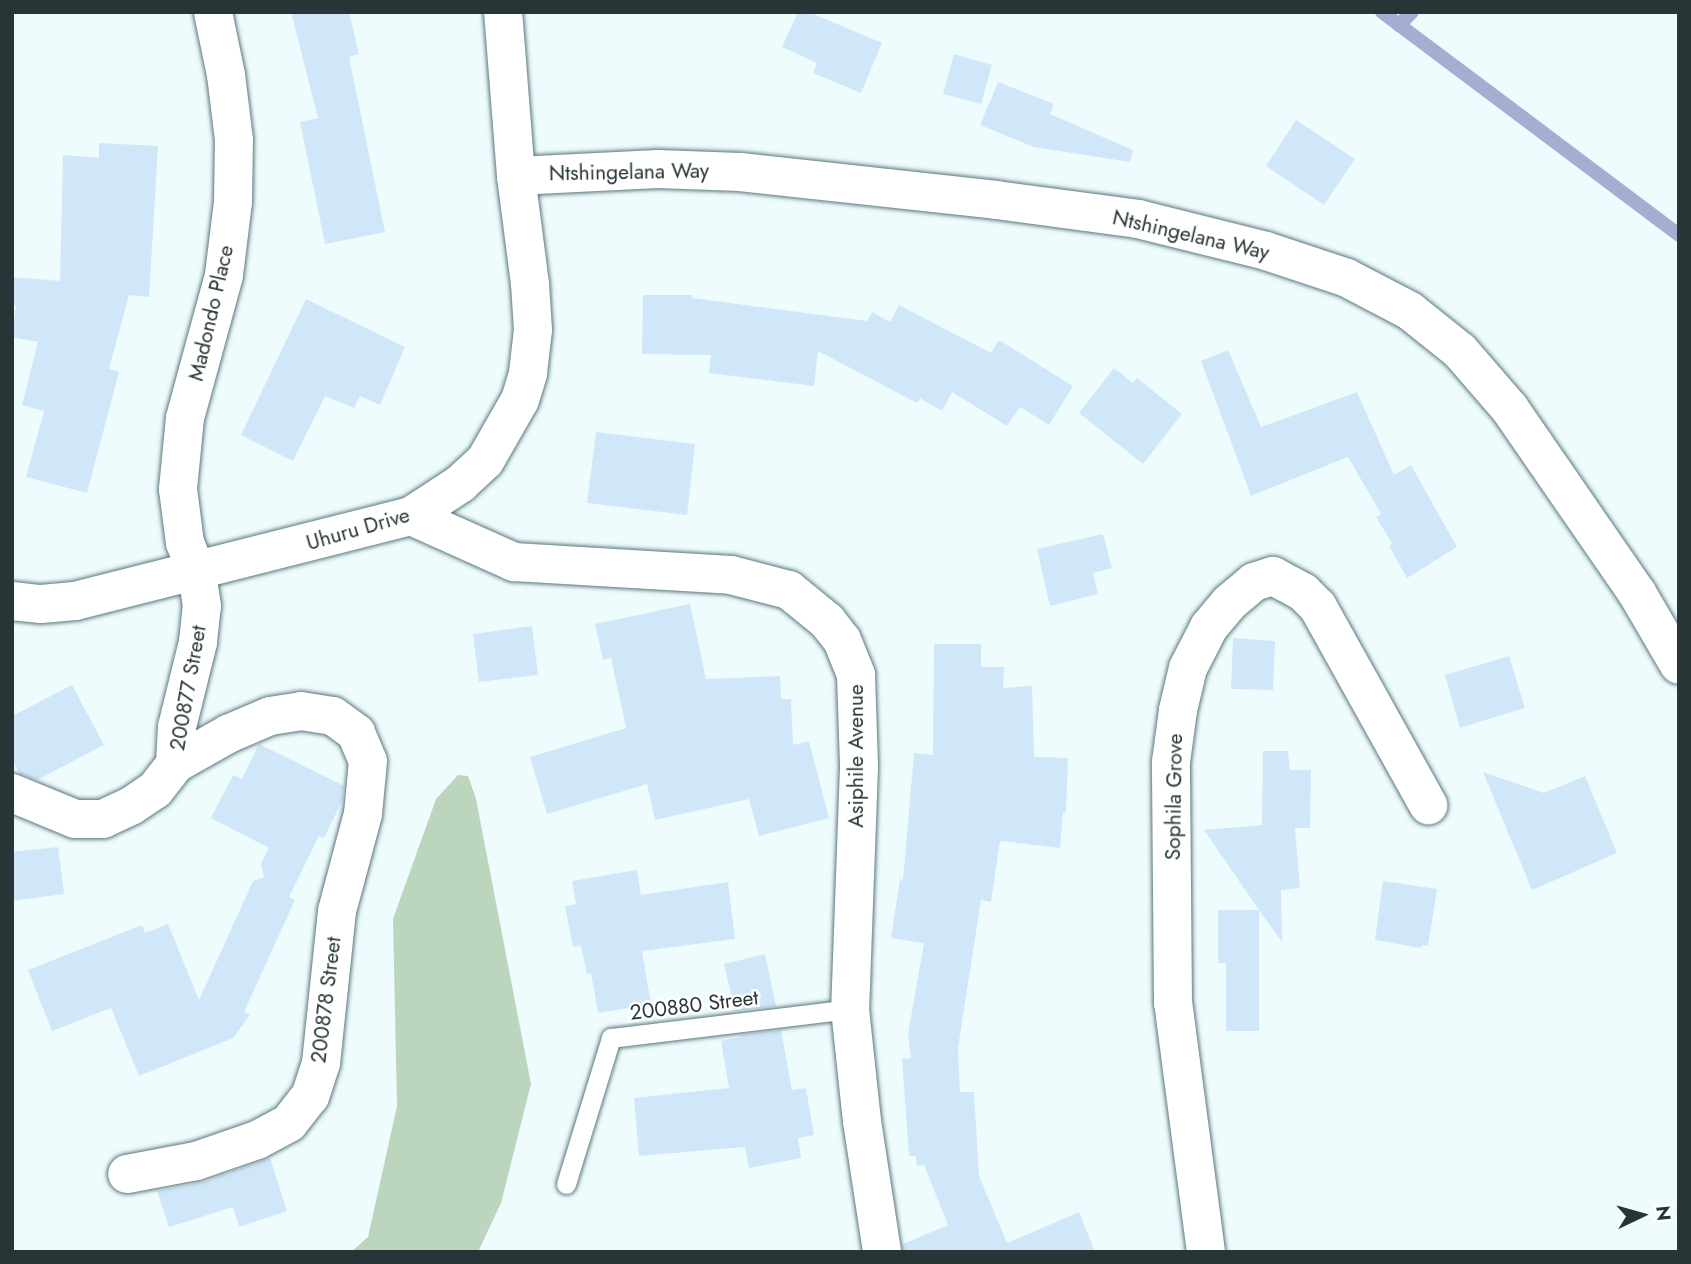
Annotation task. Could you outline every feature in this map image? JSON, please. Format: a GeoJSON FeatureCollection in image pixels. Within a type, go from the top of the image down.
{"type":"FeatureCollection","features":[{"type":"Feature","properties":{"kind":"street","name":"Madondo Place"},"geometry":{"type":"LineString","coordinates":[[196,570],[185,543],[178,489],[186,418],[224,275],[233,202],[234,140],[226,75],[213,12]]}},
{"type":"Feature","properties":{"kind":"street","name":"Uhuru Drive"},"geometry":{"type":"LineString","coordinates":[[12,601],[41,604],[75,601],[411,516],[460,484],[485,461],[520,400],[528,373],[533,330],[516,176],[503,12]]}},
{"type":"Feature","properties":{"kind":"street","name":"Ntshingelana Way"},"geometry":{"type":"LineString","coordinates":[[516,176],[646,169],[740,172],[996,200],[1139,219],[1266,251],[1347,278],[1410,311],[1460,351],[1510,409],[1637,593],[1679,665]]}},
{"type":"Feature","properties":{"kind":"street","name":"Asiphile Avenue"},"geometry":{"type":"LineString","coordinates":[[411,516],[513,562],[718,574],[789,590],[827,621],[842,640],[856,675],[859,767],[850,1009],[862,1121],[882,1252]]}},
{"type":"Feature","properties":{"kind":"street","name":"200877 Street"},"geometry":{"type":"LineString","coordinates":[[175,764],[177,727],[198,642],[202,606],[196,570]]}},
{"type":"Feature","properties":{"kind":"street","name":"Sophila Grove"},"geometry":{"type":"LineString","coordinates":[[1206,1252],[1173,1003],[1171,762],[1178,710],[1188,668],[1209,627],[1229,603],[1255,582],[1273,576],[1303,592],[1318,607],[1428,805]]}},
{"type":"Feature","properties":{"kind":"street","name":"200877 Street"},"geometry":{"type":"LineString","coordinates":[[12,793],[75,818],[103,819],[131,806],[155,790],[175,764],[228,734],[270,716],[301,711],[333,716]]}},
{"type":"Feature","properties":{"kind":"street","name":"200878 Street"},"geometry":{"type":"LineString","coordinates":[[127,1174],[196,1161],[257,1140],[289,1123],[310,1096],[321,1063],[337,911],[363,814],[367,785],[368,761],[356,733],[333,716]]}},
{"type":"Feature","properties":{"kind":"lane","name":"200880 Street"},"geometry":{"type":"LineString","coordinates":[[566,1184],[611,1038],[850,1009]]}},
{"type":"Feature","properties":{"kind":"green space"},"geometry":{"type":"Polygon","coordinates":[[[458,775],[468,776],[476,799],[531,1084],[501,1203],[478,1252],[351,1252],[368,1237],[397,1106],[393,919],[436,799],[458,775]]]}},
{"type":"Feature","properties":{"kind":"building"},"geometry":{"type":"Polygon","coordinates":[[[291,12],[349,12],[359,54],[349,57],[385,232],[325,244],[300,122],[318,118],[291,12]]]}},
{"type":"Feature","properties":{"kind":"building"},"geometry":{"type":"Polygon","coordinates":[[[798,12],[809,12],[882,43],[861,93],[813,73],[817,63],[782,47],[798,12]]]}},
{"type":"Feature","properties":{"kind":"building"},"geometry":{"type":"Polygon","coordinates":[[[954,54],[992,65],[981,104],[943,94],[954,54]]]}},
{"type":"Feature","properties":{"kind":"building"},"geometry":{"type":"Polygon","coordinates":[[[998,82],[1054,104],[1050,114],[1133,150],[1130,162],[1034,147],[980,125],[998,82]]]}},
{"type":"Feature","properties":{"kind":"building"},"geometry":{"type":"Polygon","coordinates":[[[1296,120],[1355,159],[1324,205],[1266,166],[1296,120]]]}},
{"type":"Feature","properties":{"kind":"building"},"geometry":{"type":"Polygon","coordinates":[[[99,143],[158,146],[149,297],[129,295],[109,369],[119,372],[87,493],[26,477],[44,411],[22,405],[38,342],[12,337],[16,306],[12,304],[12,277],[60,281],[63,155],[99,158],[99,143]]]}},
{"type":"Feature","properties":{"kind":"building"},"geometry":{"type":"Polygon","coordinates":[[[643,295],[692,295],[692,298],[867,321],[872,312],[890,322],[899,305],[991,353],[999,340],[1073,386],[1049,425],[1020,407],[1007,426],[952,392],[942,411],[920,398],[917,403],[818,351],[814,386],[709,373],[711,355],[642,354],[643,295]]]}},
{"type":"Feature","properties":{"kind":"building"},"geometry":{"type":"Polygon","coordinates":[[[306,299],[405,347],[380,405],[360,396],[354,408],[325,396],[293,461],[241,435],[306,299]]]}},
{"type":"Feature","properties":{"kind":"building"},"geometry":{"type":"Polygon","coordinates":[[[1228,350],[1261,427],[1357,392],[1394,475],[1411,465],[1457,547],[1407,578],[1389,546],[1392,543],[1376,517],[1381,514],[1348,457],[1251,496],[1201,361],[1228,350]]]}},
{"type":"Feature","properties":{"kind":"building"},"geometry":{"type":"Polygon","coordinates":[[[1114,368],[1133,383],[1137,378],[1182,414],[1143,464],[1079,413],[1114,368]]]}},
{"type":"Feature","properties":{"kind":"building"},"geometry":{"type":"Polygon","coordinates":[[[596,432],[695,444],[687,515],[587,503],[596,432]]]}},
{"type":"Feature","properties":{"kind":"building"},"geometry":{"type":"Polygon","coordinates":[[[1103,534],[1112,568],[1093,573],[1098,594],[1050,606],[1037,549],[1103,534]]]}},
{"type":"Feature","properties":{"kind":"building"},"geometry":{"type":"Polygon","coordinates":[[[690,604],[706,679],[780,676],[781,699],[791,699],[793,745],[809,741],[829,818],[759,836],[749,799],[655,820],[647,784],[547,814],[530,757],[626,728],[611,658],[603,660],[595,624],[690,604]]]}},
{"type":"Feature","properties":{"kind":"building"},"geometry":{"type":"Polygon","coordinates":[[[532,626],[538,675],[479,682],[473,634],[532,626]]]}},
{"type":"Feature","properties":{"kind":"building"},"geometry":{"type":"Polygon","coordinates":[[[1233,638],[1275,641],[1273,690],[1231,689],[1233,638]]]}},
{"type":"Feature","properties":{"kind":"building"},"geometry":{"type":"Polygon","coordinates":[[[934,644],[981,644],[981,667],[1004,667],[1003,688],[1032,686],[1034,757],[1068,758],[1066,813],[1063,812],[1060,848],[1000,841],[991,902],[981,900],[958,1048],[960,1092],[974,1092],[979,1176],[1007,1243],[1079,1212],[1095,1252],[903,1252],[903,1244],[948,1225],[924,1165],[917,1166],[916,1156],[909,1156],[902,1059],[911,1058],[908,1034],[924,943],[891,938],[900,879],[903,880],[914,753],[933,755],[934,644]]]}},
{"type":"Feature","properties":{"kind":"building"},"geometry":{"type":"Polygon","coordinates":[[[1509,656],[1525,708],[1460,728],[1445,675],[1509,656]]]}},
{"type":"Feature","properties":{"kind":"building"},"geometry":{"type":"Polygon","coordinates":[[[72,685],[104,745],[37,780],[19,773],[12,759],[12,716],[72,685]]]}},
{"type":"Feature","properties":{"kind":"building"},"geometry":{"type":"Polygon","coordinates":[[[259,744],[344,786],[342,801],[324,838],[319,836],[289,897],[295,900],[244,1012],[250,1015],[233,1038],[139,1076],[111,1008],[52,1031],[28,970],[142,925],[145,933],[168,924],[199,1000],[253,881],[264,877],[261,864],[269,848],[211,818],[233,775],[242,779],[259,744]]]}},
{"type":"Feature","properties":{"kind":"building"},"geometry":{"type":"Polygon","coordinates":[[[1263,751],[1288,751],[1290,770],[1311,770],[1310,828],[1295,828],[1300,888],[1281,890],[1282,942],[1204,830],[1262,825],[1263,751]]]}},
{"type":"Feature","properties":{"kind":"building"},"geometry":{"type":"Polygon","coordinates":[[[1483,772],[1544,793],[1585,776],[1617,853],[1532,890],[1483,772]]]}},
{"type":"Feature","properties":{"kind":"building"},"geometry":{"type":"Polygon","coordinates":[[[58,847],[64,894],[12,901],[12,852],[58,847]]]}},
{"type":"Feature","properties":{"kind":"building"},"geometry":{"type":"Polygon","coordinates":[[[637,870],[641,895],[728,882],[735,939],[642,951],[651,1004],[598,1013],[591,973],[587,974],[581,946],[573,947],[565,906],[576,904],[572,881],[637,870]]]}},
{"type":"Feature","properties":{"kind":"building"},"geometry":{"type":"Polygon","coordinates":[[[1383,881],[1437,889],[1428,946],[1422,945],[1421,948],[1375,940],[1383,881]]]}},
{"type":"Feature","properties":{"kind":"building"},"geometry":{"type":"Polygon","coordinates":[[[1218,910],[1259,910],[1259,1031],[1226,1031],[1226,963],[1218,963],[1218,910]]]}},
{"type":"Feature","properties":{"kind":"building"},"geometry":{"type":"Polygon","coordinates":[[[765,954],[776,1006],[735,1011],[724,964],[765,954]]]}},
{"type":"Feature","properties":{"kind":"building"},"geometry":{"type":"Polygon","coordinates":[[[781,1030],[792,1090],[806,1088],[814,1135],[798,1138],[801,1158],[749,1168],[745,1147],[639,1156],[634,1098],[729,1088],[721,1041],[741,1037],[740,1035],[781,1030]]]}},
{"type":"Feature","properties":{"kind":"building"},"geometry":{"type":"Polygon","coordinates":[[[270,1158],[287,1211],[239,1227],[233,1207],[169,1227],[157,1191],[203,1182],[270,1158]]]}},
{"type":"Feature","properties":{"kind":"waterway"},"geometry":{"type":"LineString","coordinates":[[1382,12],[1679,235]]}},
{"type":"Feature","properties":{"kind":"waterway"},"geometry":{"type":"LineString","coordinates":[[1399,25],[1412,12]]}}]}
